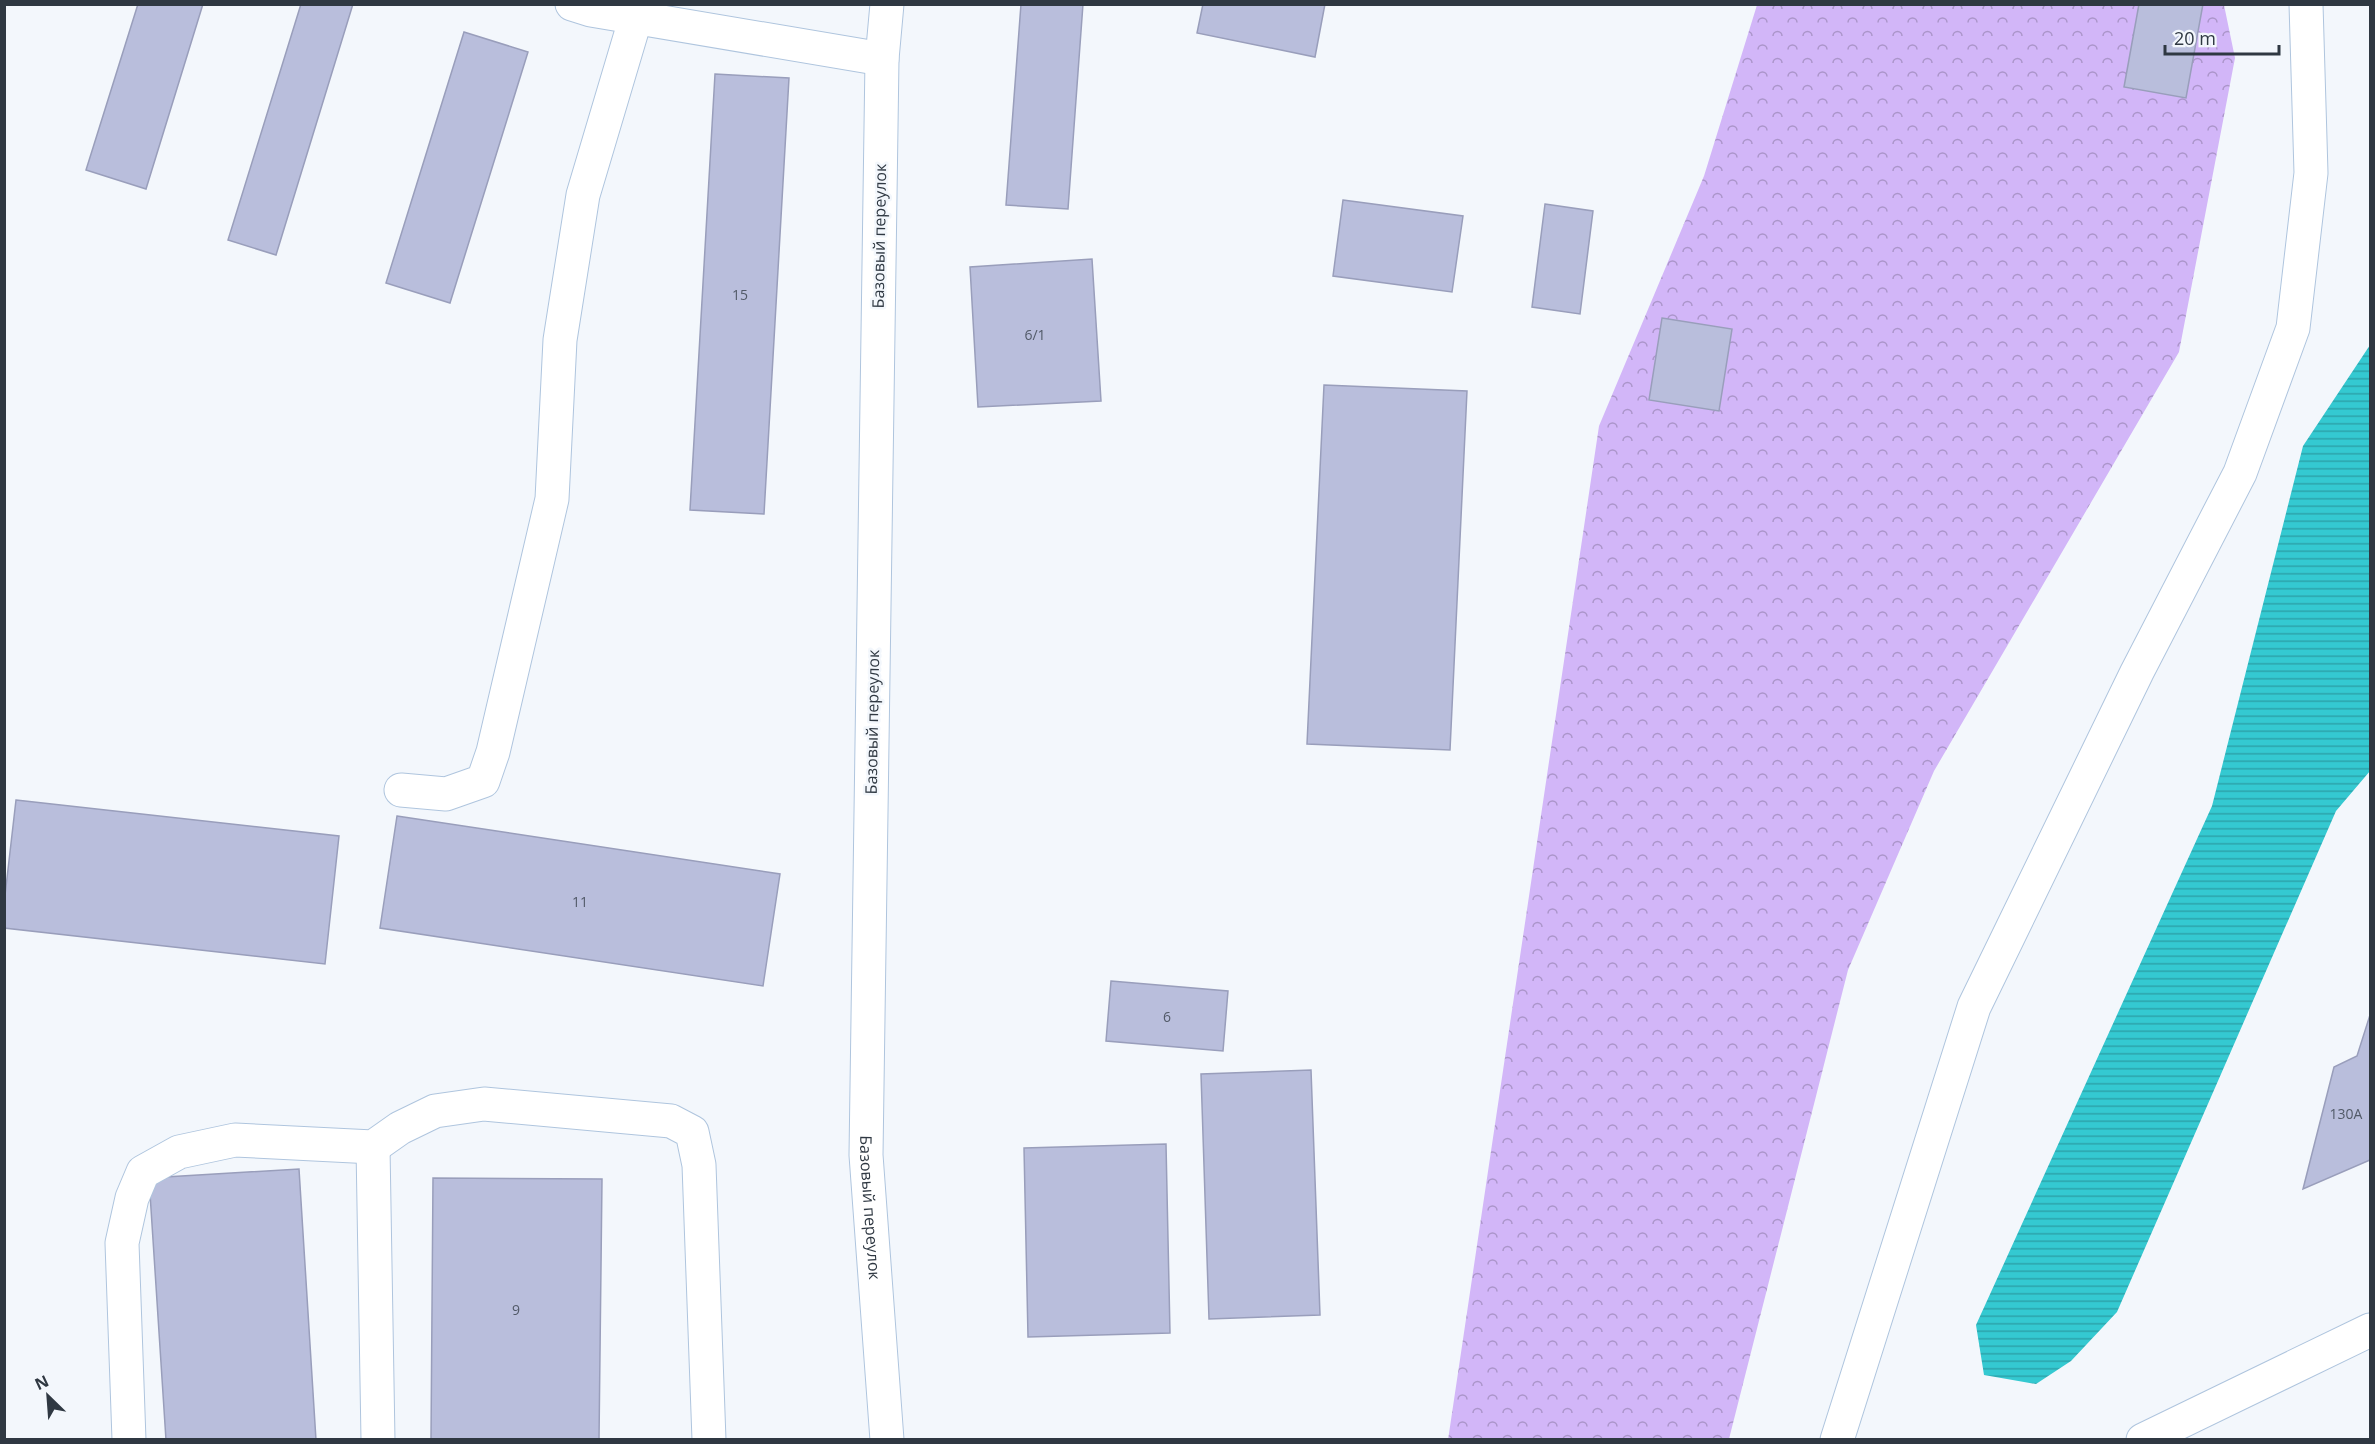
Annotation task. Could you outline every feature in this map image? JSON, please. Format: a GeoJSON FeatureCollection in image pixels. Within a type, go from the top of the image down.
{"type":"FeatureCollection","features":[{"type":"Feature","properties":{"kind":"street"},"geometry":{"type":"LineString","coordinates":[[572,4],[882,59]]}},
{"type":"Feature","properties":{"kind":"street","name":"Базовый переулок"},"geometry":{"type":"LineString","coordinates":[[887,4],[882,59],[866,1155],[887,1440]]}},
{"type":"Feature","properties":{"kind":"street"},"geometry":{"type":"LineString","coordinates":[[1837,1440],[1974,1007],[2137,672],[2240,472],[2293,328],[2311,173],[2306,4]]}},
{"type":"Feature","properties":{"kind":"street"},"geometry":{"type":"LineString","coordinates":[[400,790],[446,794],[483,781],[493,752],[552,499],[560,340],[583,195],[636,17]]}},
{"type":"Feature","properties":{"kind":"street"},"geometry":{"type":"LineString","coordinates":[[129,1440],[122,1243],[132,1198],[143,1172],[179,1152],[235,1140],[372,1148],[400,1128],[435,1112],[484,1104],[671,1121],[692,1132],[699,1166],[709,1440]]}},
{"type":"Feature","properties":{"kind":"street"},"geometry":{"type":"LineString","coordinates":[[372,1148],[378,1440]]}},
{"type":"Feature","properties":{"kind":"street"},"geometry":{"type":"LineString","coordinates":[[2143,1440],[2370,1330]]}},
{"type":"Feature","properties":{"kind":"green space"},"geometry":{"type":"Polygon","coordinates":[[[1757,5],[2224,5],[2235,58],[2179,352],[1934,771],[1848,970],[1729,1439],[1448,1440],[1599,426],[1704,176],[1757,5]]]}},
{"type":"Feature","properties":{"kind":"water"},"geometry":{"type":"Polygon","coordinates":[[[2370,345],[2370,771],[2336,811],[2117,1312],[2071,1361],[2036,1384],[1984,1375],[1976,1325],[2212,806],[2303,446],[2370,345]]]}},
{"type":"Feature","properties":{"kind":"building"},"geometry":{"type":"Polygon","coordinates":[[[138,4],[203,4],[146,189],[86,170],[138,4]]]}},
{"type":"Feature","properties":{"kind":"building"},"geometry":{"type":"Polygon","coordinates":[[[301,4],[353,4],[276,255],[228,240],[301,4]]]}},
{"type":"Feature","properties":{"kind":"building"},"geometry":{"type":"Polygon","coordinates":[[[1021,4],[1083,4],[1068,209],[1006,205],[1021,4]]]}},
{"type":"Feature","properties":{"kind":"building"},"geometry":{"type":"Polygon","coordinates":[[[1203,4],[1325,4],[1315,57],[1197,33],[1203,4]]]}},
{"type":"Feature","properties":{"kind":"building"},"geometry":{"type":"Polygon","coordinates":[[[2139,4],[2203,4],[2186,98],[2124,87],[2139,4]]]}},
{"type":"Feature","properties":{"kind":"building"},"geometry":{"type":"Polygon","coordinates":[[[464,32],[528,52],[450,303],[386,283],[464,32]]]}},
{"type":"Feature","properties":{"kind":"building"},"geometry":{"type":"Polygon","coordinates":[[[715,74],[789,78],[764,514],[690,510],[715,74]]]}},
{"type":"Feature","properties":{"kind":"building"},"geometry":{"type":"Polygon","coordinates":[[[1343,200],[1463,216],[1452,292],[1333,276],[1343,200]]]}},
{"type":"Feature","properties":{"kind":"building"},"geometry":{"type":"Polygon","coordinates":[[[1545,204],[1593,211],[1580,314],[1532,307],[1545,204]]]}},
{"type":"Feature","properties":{"kind":"building"},"geometry":{"type":"Polygon","coordinates":[[[1092,259],[1101,401],[978,407],[970,267],[1092,259]]]}},
{"type":"Feature","properties":{"kind":"building"},"geometry":{"type":"Polygon","coordinates":[[[1662,318],[1732,329],[1719,411],[1649,400],[1662,318]]]}},
{"type":"Feature","properties":{"kind":"building"},"geometry":{"type":"Polygon","coordinates":[[[1324,385],[1467,391],[1450,750],[1307,744],[1324,385]]]}},
{"type":"Feature","properties":{"kind":"building"},"geometry":{"type":"Polygon","coordinates":[[[16,800],[339,836],[325,964],[4,928],[4,904],[16,800]]]}},
{"type":"Feature","properties":{"kind":"building"},"geometry":{"type":"Polygon","coordinates":[[[397,816],[780,874],[763,986],[380,928],[397,816]]]}},
{"type":"Feature","properties":{"kind":"building"},"geometry":{"type":"Polygon","coordinates":[[[1111,981],[1228,991],[1223,1051],[1106,1041],[1111,981]]]}},
{"type":"Feature","properties":{"kind":"building"},"geometry":{"type":"Polygon","coordinates":[[[2370,1015],[2370,1160],[2303,1189],[2334,1067],[2357,1056],[2370,1015]]]}},
{"type":"Feature","properties":{"kind":"building"},"geometry":{"type":"Polygon","coordinates":[[[1311,1070],[1320,1315],[1209,1319],[1201,1074],[1311,1070]]]}},
{"type":"Feature","properties":{"kind":"building"},"geometry":{"type":"Polygon","coordinates":[[[1166,1144],[1170,1333],[1028,1337],[1024,1148],[1166,1144]]]}},
{"type":"Feature","properties":{"kind":"building"},"geometry":{"type":"Polygon","coordinates":[[[299,1169],[316,1440],[166,1440],[149,1178],[299,1169]]]}},
{"type":"Feature","properties":{"kind":"building"},"geometry":{"type":"Polygon","coordinates":[[[433,1178],[602,1179],[599,1440],[431,1440],[433,1178]]]}}]}
